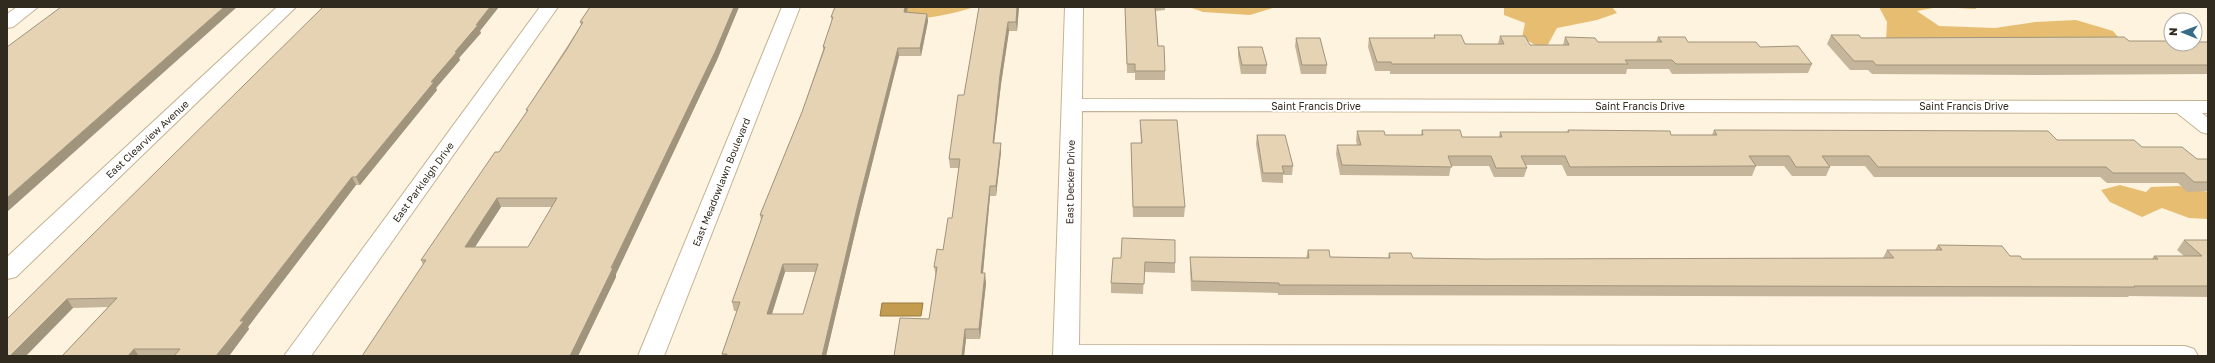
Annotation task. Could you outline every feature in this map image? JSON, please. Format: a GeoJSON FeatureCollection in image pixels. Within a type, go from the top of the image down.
{"type":"FeatureCollection","features":[{"type":"Feature","properties":{"kind":"street"},"geometry":{"type":"LineString","coordinates":[[7,23],[29,7]]}},
{"type":"Feature","properties":{"kind":"street","name":"East Clearview Avenue"},"geometry":{"type":"LineString","coordinates":[[7,271],[287,7]]}},
{"type":"Feature","properties":{"kind":"street","name":"East Parkleigh Drive"},"geometry":{"type":"LineString","coordinates":[[297,356],[548,7]]}},
{"type":"Feature","properties":{"kind":"street","name":"East Meadowlawn Boulevard"},"geometry":{"type":"LineString","coordinates":[[651,356],[791,7]]}},
{"type":"Feature","properties":{"kind":"street","name":"East Decker Drive"},"geometry":{"type":"LineString","coordinates":[[1066,356],[1074,7]]}},
{"type":"Feature","properties":{"kind":"street","name":"Saint Francis Drive"},"geometry":{"type":"LineString","coordinates":[[1072,106],[2208,106]]}},
{"type":"Feature","properties":{"kind":"street"},"geometry":{"type":"LineString","coordinates":[[2181,106],[2208,128]]}},
{"type":"Feature","properties":{"kind":"street"},"geometry":{"type":"LineString","coordinates":[[1066,356],[1374,354],[2185,356]]}},
{"type":"Feature","properties":{"kind":"shaded area"},"geometry":{"type":"Polygon","coordinates":[[[903,7],[975,7],[917,19],[897,19],[903,7]]]}},
{"type":"Feature","properties":{"kind":"shaded area"},"geometry":{"type":"Polygon","coordinates":[[[1189,7],[1276,7],[1250,15],[1203,12],[1189,7]]]}},
{"type":"Feature","properties":{"kind":"shaded area"},"geometry":{"type":"Polygon","coordinates":[[[1504,7],[1612,7],[1617,13],[1597,20],[1557,28],[1545,50],[1522,38],[1525,23],[1504,15],[1504,7]]]}},
{"type":"Feature","properties":{"kind":"shaded area"},"geometry":{"type":"Polygon","coordinates":[[[1879,7],[1938,7],[1917,11],[1939,26],[1995,28],[2035,22],[2076,20],[2113,31],[2124,44],[1886,41],[1887,22],[1879,7]]]}},
{"type":"Feature","properties":{"kind":"shaded area"},"geometry":{"type":"Polygon","coordinates":[[[1938,7],[1975,7],[1976,9],[1938,7]]]}},
{"type":"Feature","properties":{"kind":"shaded area"},"geometry":{"type":"Polygon","coordinates":[[[2120,185],[2146,192],[2151,187],[2179,186],[2208,192],[2208,219],[2189,218],[2162,208],[2142,217],[2110,202],[2101,190],[2120,185]]]}},
{"type":"Feature","properties":{"kind":"shaded area"},"geometry":{"type":"Polygon","coordinates":[[[882,303],[923,303],[921,316],[880,316],[882,303]]]}},
{"type":"Feature","properties":{"kind":"building"},"geometry":{"type":"Polygon","coordinates":[[[61,7],[224,7],[7,198],[7,47],[61,7]]]}},
{"type":"Feature","properties":{"kind":"building"},"geometry":{"type":"Polygon","coordinates":[[[323,7],[490,7],[476,25],[478,25],[455,52],[457,52],[431,82],[434,82],[356,177],[352,177],[240,321],[244,321],[216,356],[174,356],[180,349],[134,349],[128,356],[62,356],[117,298],[67,299],[10,356],[7,356],[7,319],[323,7]]]}},
{"type":"Feature","properties":{"kind":"building"},"geometry":{"type":"Polygon","coordinates":[[[590,7],[734,7],[715,52],[570,356],[362,356],[426,260],[421,260],[495,152],[499,152],[528,110],[526,110],[567,49],[583,22],[580,22],[590,7]],[[497,198],[465,247],[528,247],[557,198],[497,198]]]}},
{"type":"Feature","properties":{"kind":"building"},"geometry":{"type":"Polygon","coordinates":[[[835,7],[905,7],[904,12],[927,14],[920,48],[898,48],[858,204],[822,356],[726,356],[727,354],[722,354],[740,302],[732,302],[763,215],[760,215],[802,112],[825,47],[823,47],[833,17],[831,17],[835,7]],[[783,264],[767,314],[803,314],[818,264],[783,264]]]}},
{"type":"Feature","properties":{"kind":"building"},"geometry":{"type":"Polygon","coordinates":[[[979,7],[1017,7],[1016,22],[1008,22],[1000,75],[993,143],[1001,143],[996,186],[990,186],[981,273],[985,273],[979,329],[965,329],[962,356],[894,356],[900,318],[929,319],[937,267],[934,267],[937,249],[943,250],[948,218],[952,218],[960,159],[949,159],[958,95],[964,95],[979,7]]]}},
{"type":"Feature","properties":{"kind":"building"},"geometry":{"type":"Polygon","coordinates":[[[1125,7],[1155,7],[1158,46],[1164,46],[1165,71],[1135,71],[1135,64],[1127,64],[1125,7]]]}},
{"type":"Feature","properties":{"kind":"building"},"geometry":{"type":"Polygon","coordinates":[[[1434,35],[1461,35],[1465,44],[1504,44],[1500,36],[1525,36],[1530,45],[1569,45],[1565,37],[1595,38],[1598,42],[1662,42],[1658,37],[1685,37],[1688,42],[1756,42],[1760,47],[1798,46],[1812,64],[1676,64],[1672,60],[1625,60],[1628,64],[1392,64],[1391,62],[1377,62],[1369,38],[1435,38],[1434,35]]]}},
{"type":"Feature","properties":{"kind":"building"},"geometry":{"type":"Polygon","coordinates":[[[1831,35],[1859,35],[1861,38],[2124,37],[2129,41],[2163,41],[2163,52],[2203,52],[2203,42],[2208,42],[2208,65],[1876,65],[1873,61],[1854,61],[1831,35]]]}},
{"type":"Feature","properties":{"kind":"building"},"geometry":{"type":"Polygon","coordinates":[[[1296,38],[1320,38],[1327,65],[1302,65],[1296,38]]]}},
{"type":"Feature","properties":{"kind":"building"},"geometry":{"type":"Polygon","coordinates":[[[1238,47],[1262,47],[1267,65],[1242,65],[1238,47]]]}},
{"type":"Feature","properties":{"kind":"building"},"geometry":{"type":"Polygon","coordinates":[[[1140,120],[1177,120],[1185,207],[1133,207],[1131,143],[1142,143],[1140,120]]]}},
{"type":"Feature","properties":{"kind":"building"},"geometry":{"type":"Polygon","coordinates":[[[1422,130],[1460,130],[1462,137],[1502,137],[1500,132],[1569,132],[1568,130],[1670,131],[1671,135],[1717,135],[1714,130],[2048,131],[2057,140],[2134,140],[2142,147],[2182,147],[2197,159],[2208,159],[2208,182],[2194,182],[2184,173],[2113,173],[2106,167],[1878,167],[1869,156],[1822,156],[1830,167],[1796,167],[1789,156],[1749,156],[1756,166],[1570,167],[1565,156],[1521,156],[1527,168],[1496,168],[1491,156],[1448,156],[1452,167],[1342,165],[1337,145],[1361,145],[1357,131],[1384,131],[1385,135],[1423,135],[1422,130]]]}},
{"type":"Feature","properties":{"kind":"building"},"geometry":{"type":"Polygon","coordinates":[[[1257,135],[1285,135],[1293,166],[1282,166],[1284,173],[1263,173],[1257,135]]]}},
{"type":"Feature","properties":{"kind":"building"},"geometry":{"type":"Polygon","coordinates":[[[1122,238],[1175,240],[1175,263],[1145,262],[1144,284],[1111,283],[1113,258],[1121,258],[1122,238]]]}},
{"type":"Feature","properties":{"kind":"building"},"geometry":{"type":"Polygon","coordinates":[[[2184,240],[2208,240],[2208,286],[1279,285],[1279,283],[1192,281],[1190,257],[1309,258],[1308,250],[1329,250],[1330,257],[1390,258],[1389,253],[1411,253],[1413,258],[1485,259],[1894,258],[1887,250],[1942,250],[1938,245],[2002,246],[2010,256],[2020,256],[2022,259],[2158,259],[2154,256],[2202,256],[2184,240]]]}}]}
